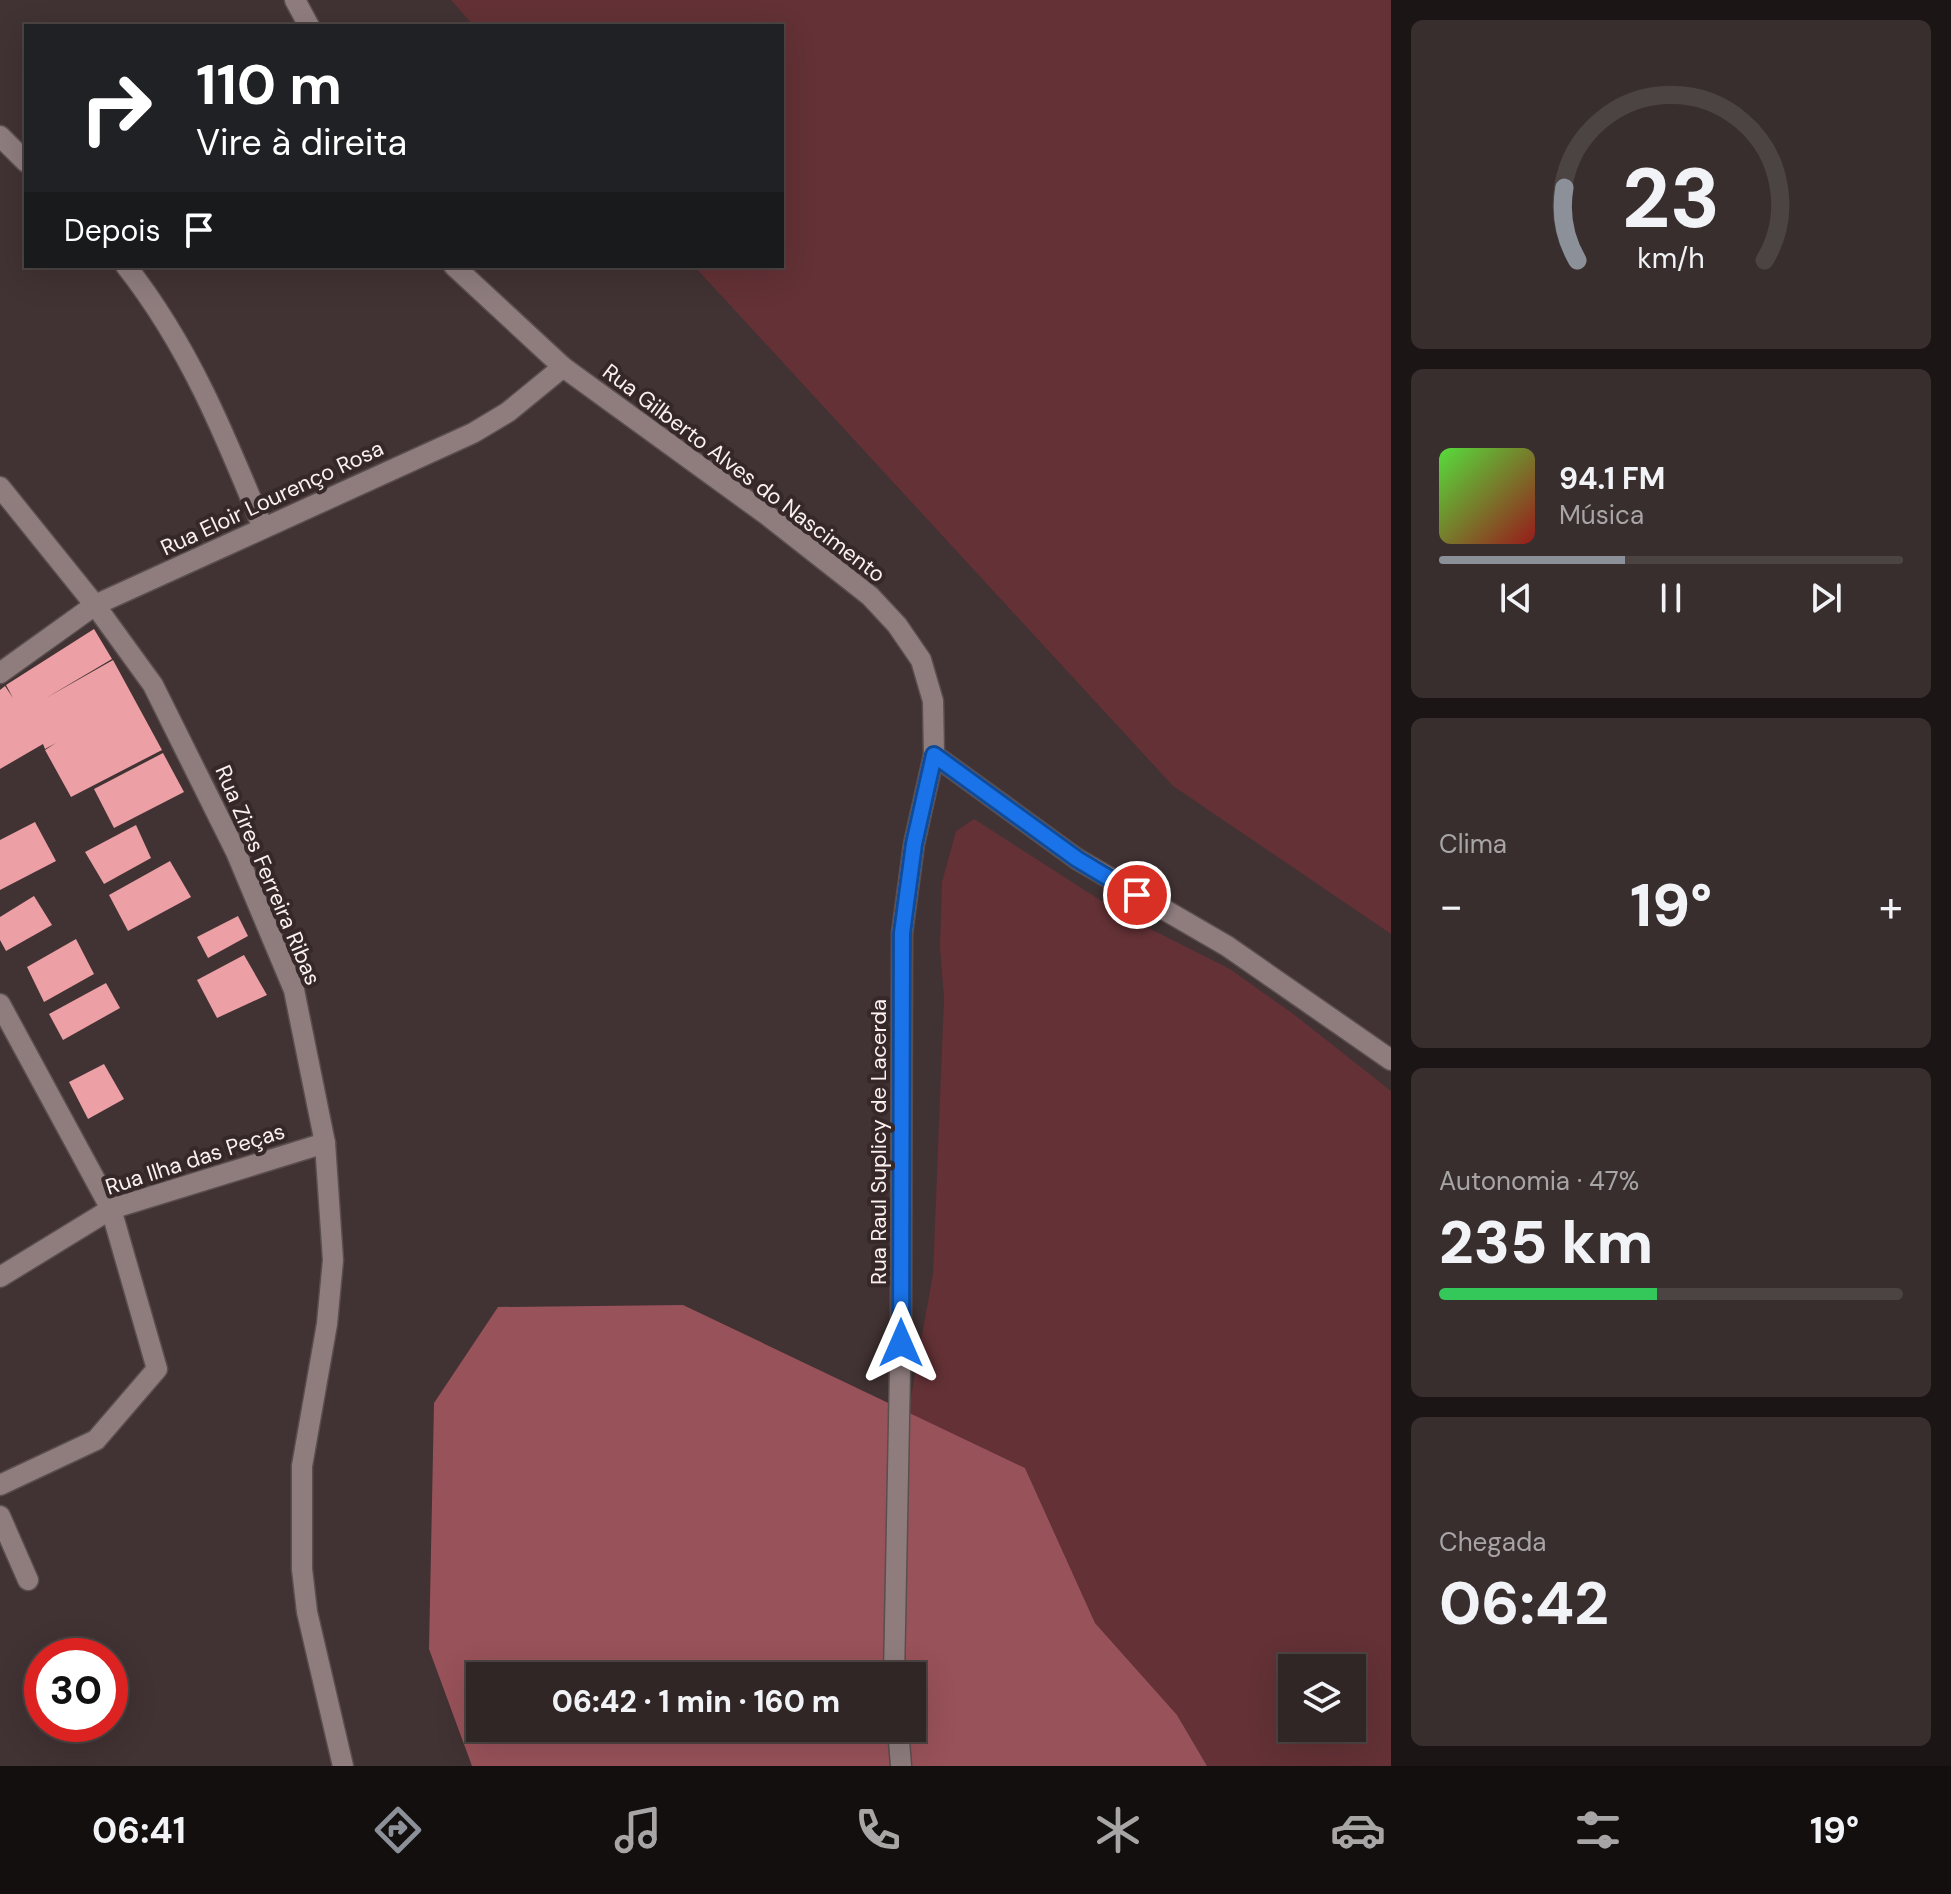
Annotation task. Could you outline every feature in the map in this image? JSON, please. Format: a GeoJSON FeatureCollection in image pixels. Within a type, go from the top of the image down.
{"type":"FeatureCollection","features":[{"type":"Feature","properties":{"kind":"street"},"geometry":{"type":"LineString","coordinates":[[295,0],[308,24]]}},
{"type":"Feature","properties":{"kind":"street"},"geometry":{"type":"LineString","coordinates":[[0,136],[24,160]]}},
{"type":"Feature","properties":{"kind":"street"},"geometry":{"type":"LineString","coordinates":[[127,268],[182,345],[218,416],[263,528]]}},
{"type":"Feature","properties":{"kind":"street","name":"Rua Gilberto Alves do Nascimento"},"geometry":{"type":"LineString","coordinates":[[456,268],[563,367],[767,515],[879,606],[921,660],[933,701],[934,755]]}},
{"type":"Feature","properties":{"kind":"street","name":"Rua Eloir Lourenço Rosa"},"geometry":{"type":"LineString","coordinates":[[0,673],[95,605],[473,433],[508,412],[563,367]]}},
{"type":"Feature","properties":{"kind":"street","name":"Rua Zires Ferreira Ribas"},"geometry":{"type":"LineString","coordinates":[[0,487],[95,605],[153,685],[177,727],[257,898],[294,990],[325,1143],[333,1260],[327,1324],[302,1466],[300,1527],[307,1612],[343,1766]]}},
{"type":"Feature","properties":{"kind":"street"},"geometry":{"type":"LineString","coordinates":[[934,755],[1077,859],[1239,953],[1391,1060]]}},
{"type":"Feature","properties":{"kind":"street","name":"Rua Raul Suplicy de Lacerda"},"geometry":{"type":"LineString","coordinates":[[894,1662],[894,1515],[901,1331],[902,933],[914,844],[934,755]]}},
{"type":"Feature","properties":{"kind":"street"},"geometry":{"type":"LineString","coordinates":[[0,1004],[111,1209],[157,1369],[96,1440],[0,1485]]}},
{"type":"Feature","properties":{"kind":"street","name":"Rua Ilha das Peças"},"geometry":{"type":"LineString","coordinates":[[0,1277],[111,1209],[325,1143]]}},
{"type":"Feature","properties":{"kind":"street"},"geometry":{"type":"LineString","coordinates":[[0,1516],[28,1580]]}},
{"type":"Feature","properties":{"kind":"street"},"geometry":{"type":"LineString","coordinates":[[899,1742],[901,1766]]}},
{"type":"Feature","properties":{"kind":"shaded area"},"geometry":{"type":"Polygon","coordinates":[[[451,0],[1391,0],[1391,934],[1173,786],[696,268],[784,268],[784,24],[472,24],[451,0]]]}},
{"type":"Feature","properties":{"kind":"shaded area"},"geometry":{"type":"Polygon","coordinates":[[[974,819],[1125,916],[1230,969],[1296,1016],[1391,1091],[1391,1766],[1207,1766],[1177,1715],[1095,1623],[1025,1468],[908,1413],[933,1274],[944,998],[940,947],[942,882],[956,831],[974,819]]]}},
{"type":"Feature","properties":{"kind":"shaded area"},"geometry":{"type":"Polygon","coordinates":[[[683,1305],[1025,1468],[1095,1623],[1177,1715],[1207,1766],[472,1766],[429,1649],[434,1403],[498,1307],[683,1305]]]}},
{"type":"Feature","properties":{"kind":"building"},"geometry":{"type":"Polygon","coordinates":[[[94,629],[112,659],[46,698],[113,660],[162,750],[71,797],[45,750],[56,743],[45,749],[43,744],[0,769],[0,690],[5,686],[13,698],[6,685],[94,629]]]}},
{"type":"Feature","properties":{"kind":"building"},"geometry":{"type":"Polygon","coordinates":[[[163,753],[184,792],[114,828],[94,789],[163,753]]]}},
{"type":"Feature","properties":{"kind":"building"},"geometry":{"type":"Polygon","coordinates":[[[35,822],[56,861],[0,890],[0,840],[35,822]]]}},
{"type":"Feature","properties":{"kind":"building"},"geometry":{"type":"Polygon","coordinates":[[[136,825],[151,858],[104,884],[85,852],[136,825]]]}},
{"type":"Feature","properties":{"kind":"building"},"geometry":{"type":"Polygon","coordinates":[[[170,861],[191,897],[128,931],[109,895],[170,861]]]}},
{"type":"Feature","properties":{"kind":"building"},"geometry":{"type":"Polygon","coordinates":[[[34,896],[52,925],[6,951],[0,940],[0,917],[34,896]]]}},
{"type":"Feature","properties":{"kind":"building"},"geometry":{"type":"Polygon","coordinates":[[[238,916],[248,936],[208,958],[197,937],[238,916]]]}},
{"type":"Feature","properties":{"kind":"building"},"geometry":{"type":"Polygon","coordinates":[[[76,939],[94,974],[44,1002],[27,967],[76,939]]]}},
{"type":"Feature","properties":{"kind":"building"},"geometry":{"type":"Polygon","coordinates":[[[244,955],[267,995],[217,1018],[197,980],[244,955]]]}},
{"type":"Feature","properties":{"kind":"building"},"geometry":{"type":"Polygon","coordinates":[[[106,983],[120,1008],[63,1040],[49,1014],[106,983]]]}},
{"type":"Feature","properties":{"kind":"building"},"geometry":{"type":"Polygon","coordinates":[[[104,1064],[124,1099],[88,1119],[69,1082],[104,1064]]]}},
{"type":"Feature","properties":{"kind":"route"},"geometry":{"type":"LineString","coordinates":[[901,1343],[902,933],[905,892],[934,755],[1077,859],[1137,895]]}}]}
